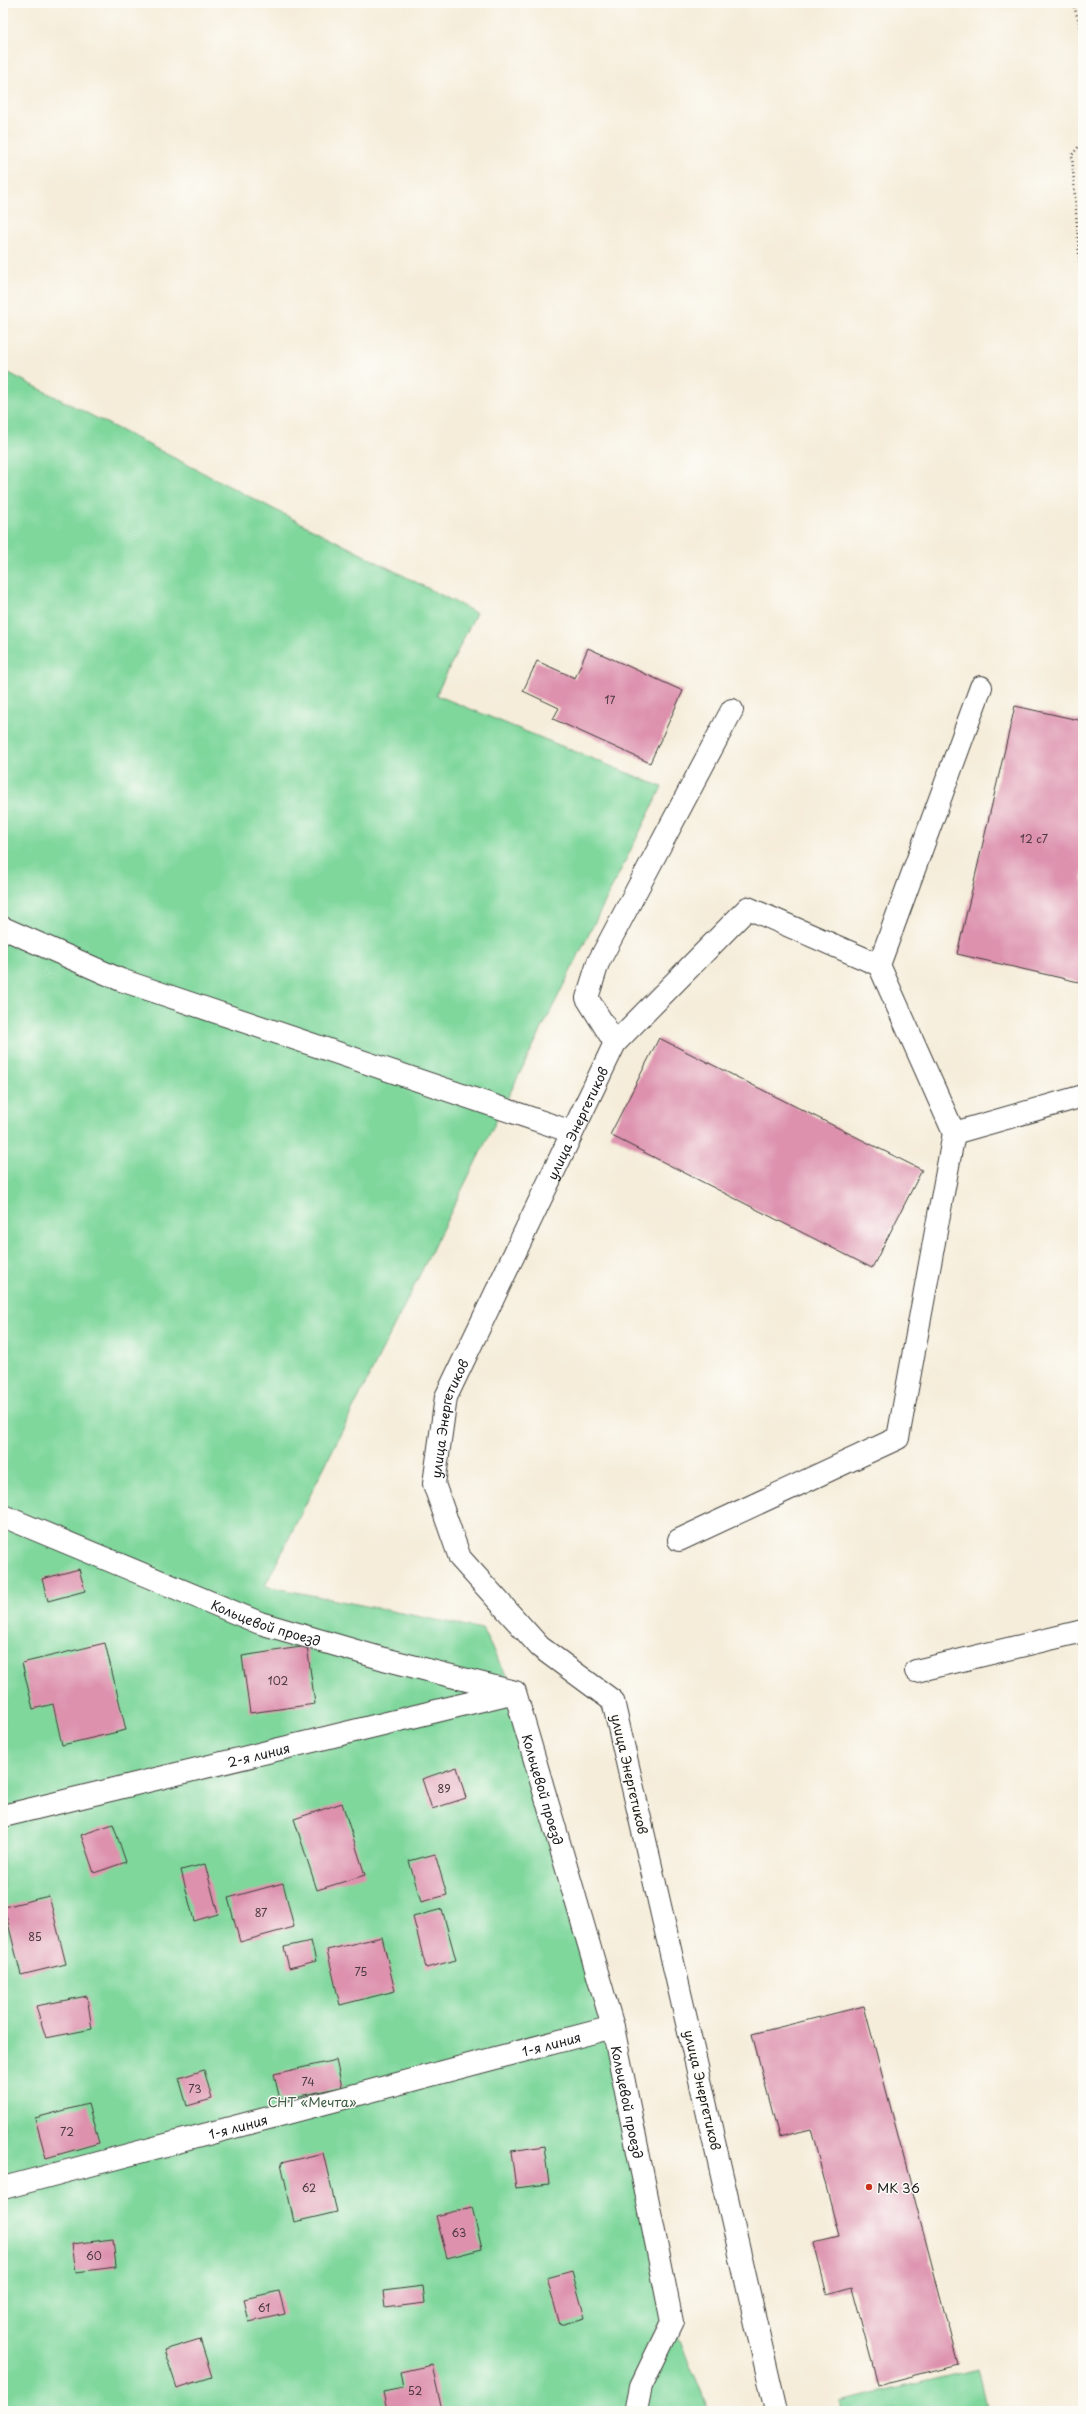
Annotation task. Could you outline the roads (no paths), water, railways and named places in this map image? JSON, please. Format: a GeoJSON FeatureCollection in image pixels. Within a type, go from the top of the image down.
{"type":"FeatureCollection","features":[{"type":"Feature","properties":{"kind":"street"},"geometry":{"type":"LineString","coordinates":[[679,1540],[898,1438],[954,1133],[879,965],[981,687]]}},
{"type":"Feature","properties":{"kind":"street"},"geometry":{"type":"LineString","coordinates":[[615,1043],[587,998],[598,963],[732,710]]}},
{"type":"Feature","properties":{"kind":"street","name":"улица Энергетиков"},"geometry":{"type":"LineString","coordinates":[[776,2411],[613,1701],[540,1647],[460,1558],[434,1484],[446,1396],[615,1043],[748,908],[879,965]]}},
{"type":"Feature","properties":{"kind":"street"},"geometry":{"type":"LineString","coordinates":[[3,928],[121,980],[572,1132]]}},
{"type":"Feature","properties":{"kind":"street"},"geometry":{"type":"LineString","coordinates":[[954,1133],[1083,1096]]}},
{"type":"Feature","properties":{"kind":"street","name":"Кольцевой проезд"},"geometry":{"type":"LineString","coordinates":[[3,1516],[260,1623],[384,1659],[515,1692],[613,2027],[672,2322],[641,2386],[636,2411]]}},
{"type":"Feature","properties":{"kind":"street"},"geometry":{"type":"LineString","coordinates":[[916,1671],[1083,1631]]}},
{"type":"Feature","properties":{"kind":"street","name":"2-я линия"},"geometry":{"type":"LineString","coordinates":[[3,1816],[515,1692]]}},
{"type":"Feature","properties":{"kind":"street","name":"1-я линия"},"geometry":{"type":"LineString","coordinates":[[3,2188],[613,2027]]}},
{"type":"Feature","properties":{"kind":"place","name":"МК 36"},"geometry":{"type":"Point","coordinates":[869,2187]}},
{"type":"Feature","properties":{"kind":"park label","name":"СНТ «Мечта»"},"geometry":{"type":"Point","coordinates":[312,2101]}}]}
